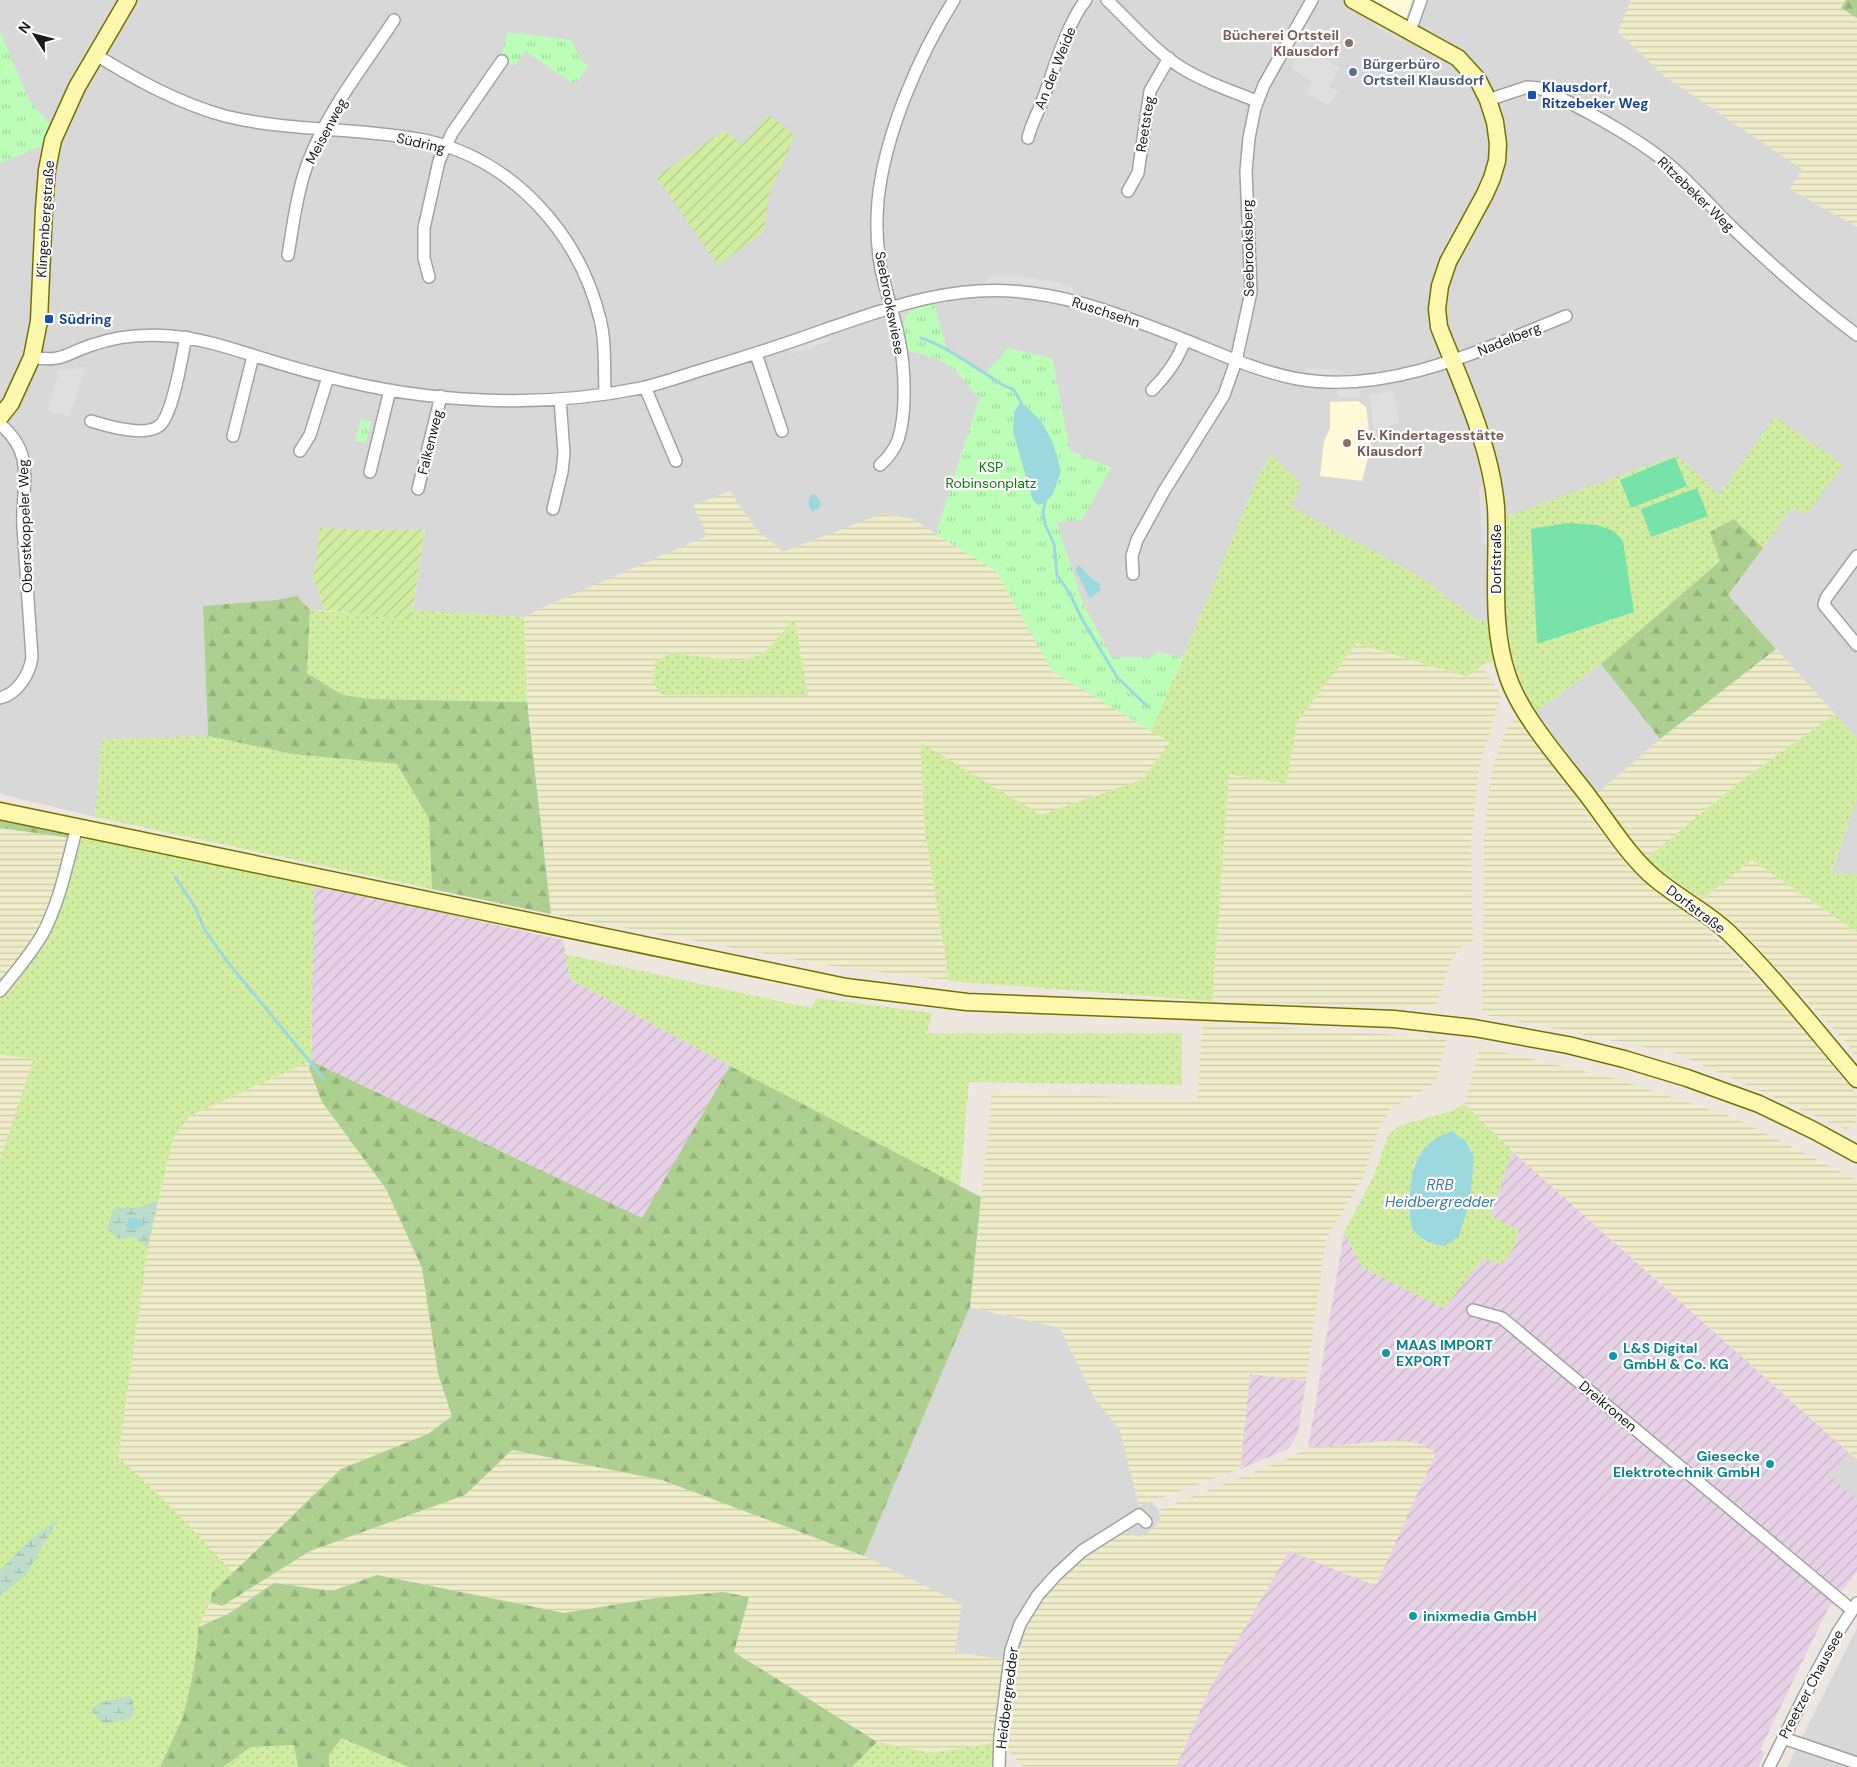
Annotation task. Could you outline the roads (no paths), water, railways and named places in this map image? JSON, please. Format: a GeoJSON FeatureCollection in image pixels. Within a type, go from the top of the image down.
{"type":"FeatureCollection","features":[{"type":"Feature","properties":{"kind":"main road","name":"Klingenbergstraße"},"geometry":{"type":"LineString","coordinates":[[0,417],[11,403],[32,357],[39,321],[47,170],[53,140],[67,107],[128,0]]}},
{"type":"Feature","properties":{"kind":"main road","name":"Dorfstraße"},"geometry":{"type":"LineString","coordinates":[[1353,0],[1458,58],[1478,80],[1488,100],[1495,122],[1498,144],[1497,161],[1492,178],[1448,262],[1440,286],[1437,309],[1439,327],[1477,426],[1492,483],[1496,507],[1496,606],[1500,646],[1508,676],[1517,697],[1546,740],[1644,868],[1726,930],[1750,954],[1857,1078]]}},
{"type":"Feature","properties":{"kind":"main road"},"geometry":{"type":"LineString","coordinates":[[0,810],[846,986],[967,1002],[1394,1019],[1474,1028],[1568,1045],[1687,1078],[1758,1104],[1815,1131],[1857,1154]]}},
{"type":"Feature","properties":{"kind":"street","name":"Seebrookswiese"},"geometry":{"type":"LineString","coordinates":[[880,465],[889,457],[898,441],[902,419],[903,380],[899,340],[880,266],[878,228],[880,182],[904,100],[925,54],[954,0]]}},
{"type":"Feature","properties":{"kind":"street","name":"An der Weide"},"geometry":{"type":"LineString","coordinates":[[1028,138],[1031,124],[1043,100],[1073,22],[1086,0]]}},
{"type":"Feature","properties":{"kind":"street"},"geometry":{"type":"LineString","coordinates":[[1106,0],[1169,58],[1196,75],[1227,90],[1257,101]]}},
{"type":"Feature","properties":{"kind":"street","name":"Seebrooksberg"},"geometry":{"type":"LineString","coordinates":[[1132,574],[1132,556],[1137,540],[1156,504],[1224,395],[1236,362],[1251,292],[1246,171],[1249,138],[1257,101],[1312,0]]}},
{"type":"Feature","properties":{"kind":"street"},"geometry":{"type":"LineString","coordinates":[[1410,31],[1421,0]]}},
{"type":"Feature","properties":{"kind":"street","name":"Meisenweg"},"geometry":{"type":"LineString","coordinates":[[288,255],[300,189],[307,166],[323,130],[394,20]]}},
{"type":"Feature","properties":{"kind":"street","name":"Südring"},"geometry":{"type":"LineString","coordinates":[[96,55],[153,88],[198,108],[257,122],[425,140],[474,158],[512,181],[546,213],[572,248],[592,289],[601,321],[605,394]]}},
{"type":"Feature","properties":{"kind":"street","name":"Reetsteg"},"geometry":{"type":"LineString","coordinates":[[1128,191],[1138,173],[1150,92],[1169,58]]}},
{"type":"Feature","properties":{"kind":"street"},"geometry":{"type":"LineString","coordinates":[[429,278],[424,258],[424,228],[444,146],[502,61]]}},
{"type":"Feature","properties":{"kind":"street","name":"Ritzebeker Weg"},"geometry":{"type":"LineString","coordinates":[[1488,100],[1527,87],[1539,88],[1612,127],[1651,151],[1693,187],[1738,234],[1857,335]]}},
{"type":"Feature","properties":{"kind":"street","name":"Ruschsehn"},"geometry":{"type":"LineString","coordinates":[[645,387],[756,354],[890,307],[948,294],[979,291],[1042,295],[1078,302],[1120,315],[1236,362],[1299,379],[1336,382],[1367,381],[1453,361]]}},
{"type":"Feature","properties":{"kind":"street","name":"Nadelberg"},"geometry":{"type":"LineString","coordinates":[[1453,361],[1566,316]]}},
{"type":"Feature","properties":{"kind":"street"},"geometry":{"type":"LineString","coordinates":[[32,357],[45,360],[57,359],[94,344],[141,336],[186,337],[221,345],[328,377],[390,390],[441,396],[493,400],[560,399],[645,387],[676,461]]}},
{"type":"Feature","properties":{"kind":"street"},"geometry":{"type":"LineString","coordinates":[[91,421],[121,430],[153,429],[160,426],[169,410],[186,337]]}},
{"type":"Feature","properties":{"kind":"street"},"geometry":{"type":"LineString","coordinates":[[1152,390],[1164,378],[1180,354],[1185,340]]}},
{"type":"Feature","properties":{"kind":"street"},"geometry":{"type":"LineString","coordinates":[[756,354],[782,431]]}},
{"type":"Feature","properties":{"kind":"street"},"geometry":{"type":"LineString","coordinates":[[233,436],[254,356]]}},
{"type":"Feature","properties":{"kind":"street"},"geometry":{"type":"LineString","coordinates":[[300,452],[310,435],[328,377]]}},
{"type":"Feature","properties":{"kind":"street"},"geometry":{"type":"LineString","coordinates":[[370,472],[390,390]]}},
{"type":"Feature","properties":{"kind":"street","name":"Falkenweg"},"geometry":{"type":"LineString","coordinates":[[418,488],[441,396]]}},
{"type":"Feature","properties":{"kind":"street"},"geometry":{"type":"LineString","coordinates":[[553,509],[564,453],[560,399]]}},
{"type":"Feature","properties":{"kind":"street","name":"Oberstkoppeler Weg"},"geometry":{"type":"LineString","coordinates":[[0,424],[13,436],[23,454],[25,487],[22,511],[31,644],[31,666],[26,677],[17,688],[5,697],[0,698]]}},
{"type":"Feature","properties":{"kind":"street"},"geometry":{"type":"LineString","coordinates":[[1857,556],[1826,598],[1824,605],[1857,645]]}},
{"type":"Feature","properties":{"kind":"street"},"geometry":{"type":"LineString","coordinates":[[0,991],[23,963],[42,934],[56,902],[77,827]]}},
{"type":"Feature","properties":{"kind":"street","name":"Dreikronen"},"geometry":{"type":"LineString","coordinates":[[1473,1310],[1502,1318],[1854,1607]]}},
{"type":"Feature","properties":{"kind":"street","name":"Heidbergredder"},"geometry":{"type":"LineString","coordinates":[[999,1767],[1000,1736],[1011,1650],[1020,1624],[1038,1595],[1082,1551],[1138,1515],[1146,1522]]}},
{"type":"Feature","properties":{"kind":"street","name":"Preetzer Chaussee"},"geometry":{"type":"LineString","coordinates":[[1769,1767],[1818,1669],[1854,1607]]}},
{"type":"Feature","properties":{"kind":"street"},"geometry":{"type":"LineString","coordinates":[[1783,1738],[1857,1763]]}},
{"type":"Feature","properties":{"kind":"water"},"geometry":{"type":"Polygon","coordinates":[[[1021,402],[1041,421],[1053,443],[1061,471],[1053,494],[1045,503],[1038,505],[1033,500],[1013,432],[1014,412],[1021,402]]]}},
{"type":"Feature","properties":{"kind":"water"},"geometry":{"type":"Polygon","coordinates":[[[815,494],[821,503],[819,508],[812,512],[808,502],[811,495],[815,494]]]}},
{"type":"Feature","properties":{"kind":"water"},"geometry":{"type":"Polygon","coordinates":[[[1077,566],[1080,566],[1091,578],[1099,583],[1101,590],[1090,599],[1076,571],[1077,566]]]}},
{"type":"Feature","properties":{"kind":"water","name":"RRB Heidbergredder"},"geometry":{"type":"Polygon","coordinates":[[[1454,1131],[1455,1134],[1465,1140],[1474,1157],[1470,1200],[1459,1236],[1445,1246],[1433,1244],[1425,1240],[1413,1229],[1410,1219],[1411,1181],[1418,1159],[1431,1141],[1441,1135],[1454,1131]]]}},
{"type":"Feature","properties":{"kind":"water"},"geometry":{"type":"Polygon","coordinates":[[[128,1218],[141,1219],[145,1225],[132,1230],[126,1227],[128,1218]]]}},
{"type":"Feature","properties":{"kind":"waterway"},"geometry":{"type":"LineString","coordinates":[[921,338],[947,349],[1002,385],[1013,389],[1021,402]]}},
{"type":"Feature","properties":{"kind":"waterway"},"geometry":{"type":"LineString","coordinates":[[1045,503],[1043,512],[1045,524],[1054,544],[1057,575],[1070,594],[1082,619],[1117,677],[1147,706]]}},
{"type":"Feature","properties":{"kind":"waterway"},"geometry":{"type":"LineString","coordinates":[[175,877],[195,907],[205,930],[226,960],[324,1079]]}},
{"type":"Feature","properties":{"kind":"place","name":"Bücherei Ortsteil Klausdorf"},"geometry":{"type":"Point","coordinates":[1349,43]}},
{"type":"Feature","properties":{"kind":"place","name":"Bürgerbüro Ortsteil Klausdorf"},"geometry":{"type":"Point","coordinates":[1353,72]}},
{"type":"Feature","properties":{"kind":"place","name":"Klausdorf, Ritzebeker Weg"},"geometry":{"type":"Point","coordinates":[1532,95]}},
{"type":"Feature","properties":{"kind":"place","name":"Südring"},"geometry":{"type":"Point","coordinates":[49,319]}},
{"type":"Feature","properties":{"kind":"place","name":"Ev. Kindertagesstätte Klausdorf"},"geometry":{"type":"Point","coordinates":[1347,443]}},
{"type":"Feature","properties":{"kind":"place","name":"MAAS IMPORT EXPORT"},"geometry":{"type":"Point","coordinates":[1386,1353]}},
{"type":"Feature","properties":{"kind":"place","name":"L&S Digital GmbH & Co. KG"},"geometry":{"type":"Point","coordinates":[1613,1356]}},
{"type":"Feature","properties":{"kind":"place","name":"Giesecke Elektrotechnik GmbH"},"geometry":{"type":"Point","coordinates":[1770,1464]}},
{"type":"Feature","properties":{"kind":"place","name":"inixmedia GmbH"},"geometry":{"type":"Point","coordinates":[1413,1616]}},
{"type":"Feature","properties":{"kind":"park label","name":"KSP Robinsonplatz"},"geometry":{"type":"Point","coordinates":[991,476]}}]}
